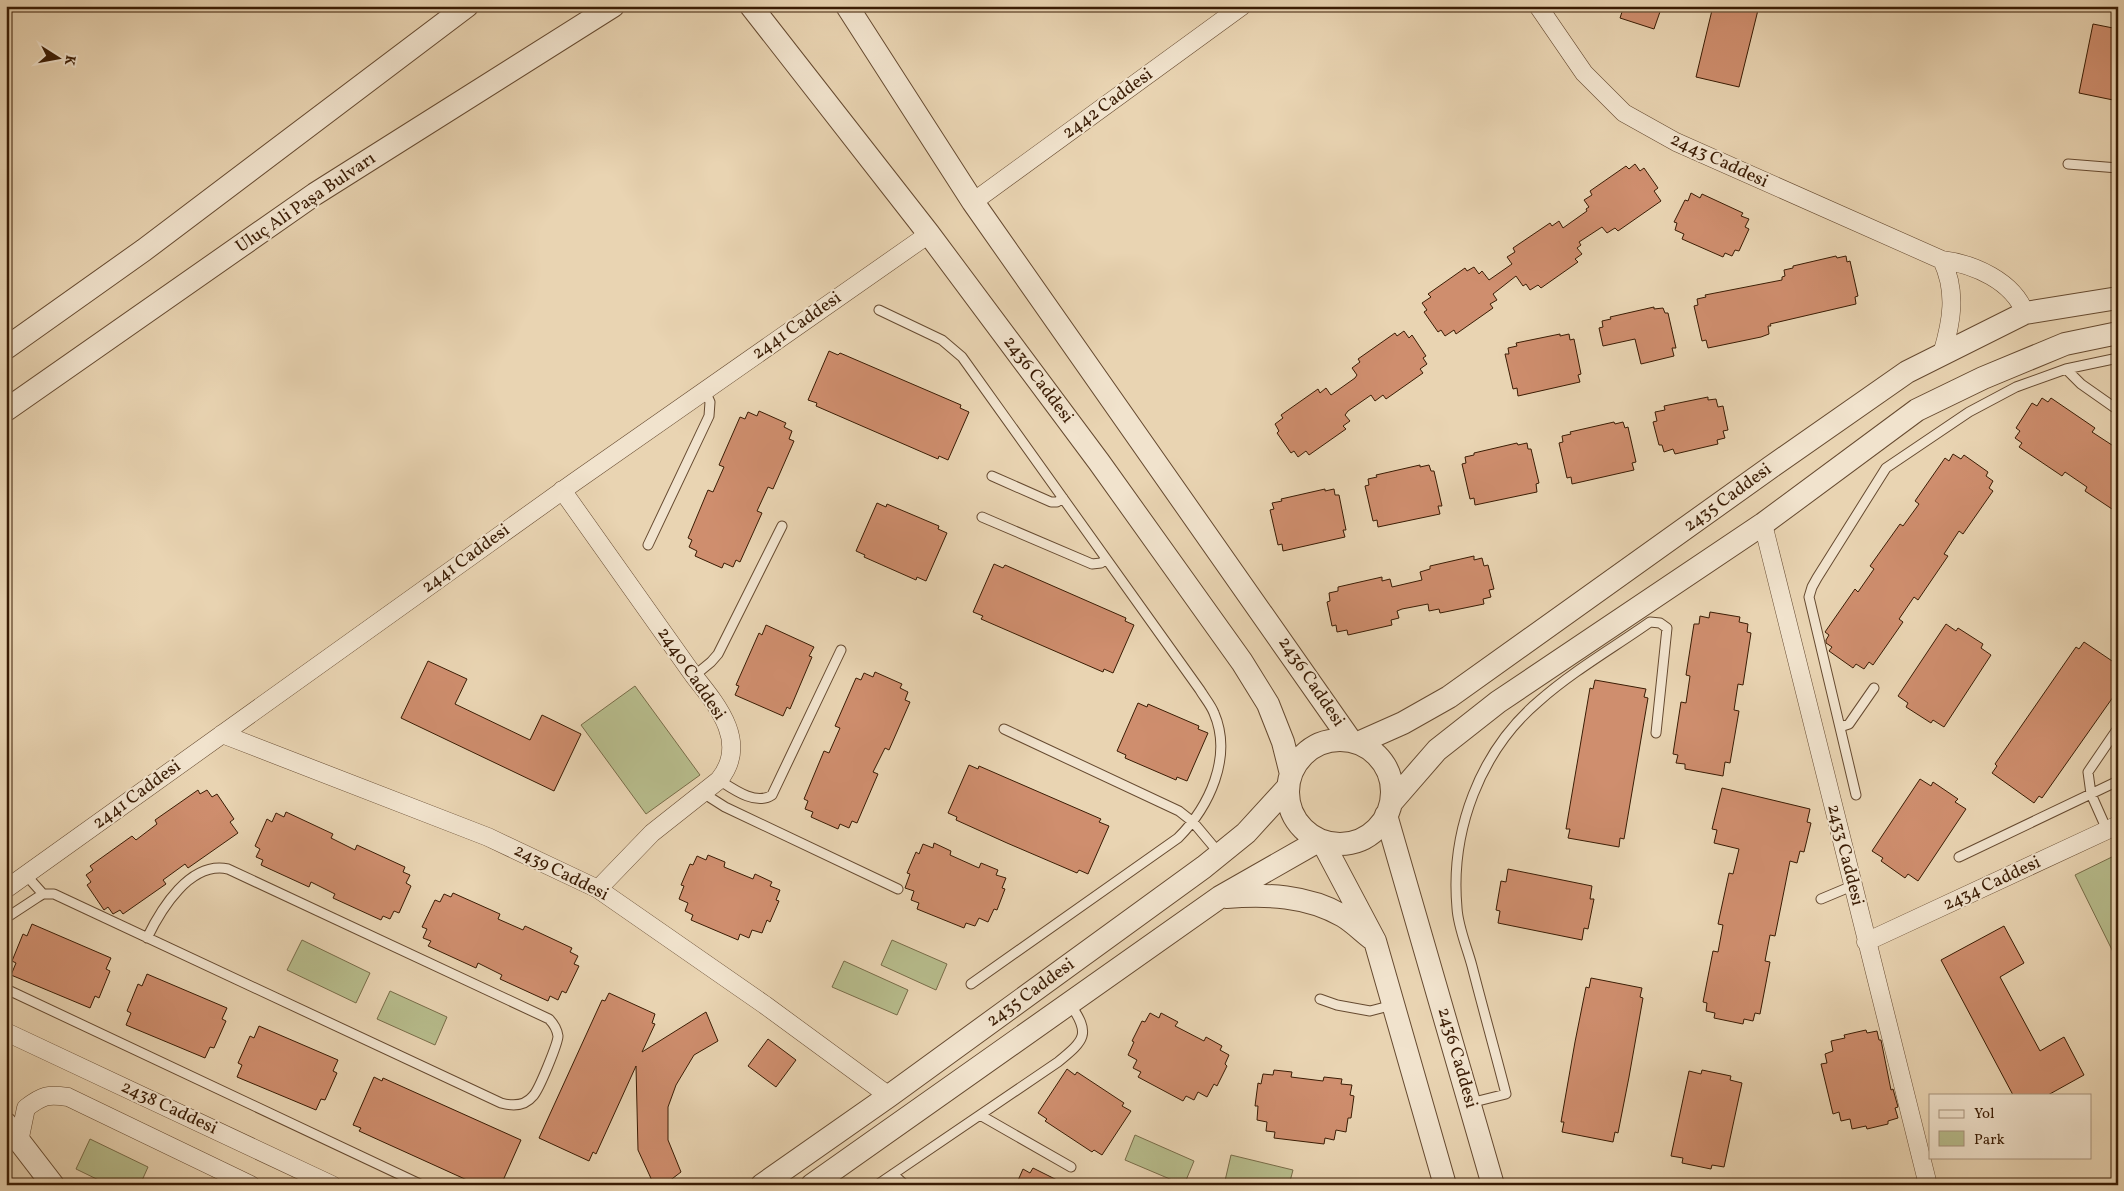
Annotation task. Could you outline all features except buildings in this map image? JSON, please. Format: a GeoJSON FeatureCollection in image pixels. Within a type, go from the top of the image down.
{"type":"FeatureCollection","features":[{"type":"Feature","properties":{"kind":"street"},"geometry":{"type":"LineString","coordinates":[[6,348],[144,250],[468,6]]}},
{"type":"Feature","properties":{"kind":"street","name":"Uluç Ali Paşa Bulvarı"},"geometry":{"type":"LineString","coordinates":[[6,410],[316,194],[613,6]]}},
{"type":"Feature","properties":{"kind":"street","name":"2436 Caddesi"},"geometry":{"type":"LineString","coordinates":[[751,6],[929,234],[1099,462],[1242,662],[1268,704],[1283,742],[1290,780]]}},
{"type":"Feature","properties":{"kind":"street","name":"2436 Caddesi"},"geometry":{"type":"LineString","coordinates":[[847,6],[973,202],[1354,742]]}},
{"type":"Feature","properties":{"kind":"street","name":"2442 Caddesi"},"geometry":{"type":"LineString","coordinates":[[973,202],[1242,6]]}},
{"type":"Feature","properties":{"kind":"street","name":"2443 Caddesi"},"geometry":{"type":"LineString","coordinates":[[1538,6],[1584,73],[1624,113],[1676,142],[1942,260],[1976,269],[2010,289],[2022,304],[2025,313]]}},
{"type":"Feature","properties":{"kind":"street","name":"2441 Caddesi"},"geometry":{"type":"LineString","coordinates":[[6,889],[562,490],[929,234]]}},
{"type":"Feature","properties":{"kind":"street"},"geometry":{"type":"LineString","coordinates":[[1942,260],[1950,285],[1952,312],[1942,354]]}},
{"type":"Feature","properties":{"kind":"street","name":"2435 Caddesi"},"geometry":{"type":"LineString","coordinates":[[762,1185],[889,1096],[1220,854],[1246,833],[1290,780],[1302,756],[1318,744],[1338,740],[1354,742],[1403,724],[1449,697],[1770,467],[1907,372],[2025,313],[2118,298]]}},
{"type":"Feature","properties":{"kind":"street"},"geometry":{"type":"LineString","coordinates":[[1290,780],[1289,800],[1295,818],[1308,833],[1321,840],[1342,844],[1362,839],[1373,832],[1388,809],[1437,750],[1498,702],[1763,524],[1917,410],[1983,378],[2065,344],[2118,334]]}},
{"type":"Feature","properties":{"kind":"street","name":"2440 Caddesi"},"geometry":{"type":"LineString","coordinates":[[562,490],[694,676],[717,705],[730,733],[732,754],[728,769],[719,780],[652,833],[598,889]]}},
{"type":"Feature","properties":{"kind":"street","name":"2433 Caddesi"},"geometry":{"type":"LineString","coordinates":[[1763,524],[1928,1185]]}},
{"type":"Feature","properties":{"kind":"street","name":"2439 Caddesi"},"geometry":{"type":"LineString","coordinates":[[222,734],[488,837],[598,889],[764,1005],[889,1096]]}},
{"type":"Feature","properties":{"kind":"street"},"geometry":{"type":"LineString","coordinates":[[1354,742],[1370,749],[1384,764],[1391,782],[1388,809]]}},
{"type":"Feature","properties":{"kind":"street","name":"2436 Caddesi"},"geometry":{"type":"LineString","coordinates":[[1388,809],[1494,1185]]}},
{"type":"Feature","properties":{"kind":"street","name":"2434 Caddesi"},"geometry":{"type":"LineString","coordinates":[[1866,942],[2113,827]]}},
{"type":"Feature","properties":{"kind":"street"},"geometry":{"type":"LineString","coordinates":[[1321,840],[1375,941],[1445,1185]]}},
{"type":"Feature","properties":{"kind":"street","name":"2435 Caddesi"},"geometry":{"type":"LineString","coordinates":[[812,1185],[1220,897],[1321,840]]}},
{"type":"Feature","properties":{"kind":"street"},"geometry":{"type":"LineString","coordinates":[[1220,897],[1277,896],[1306,902],[1344,916],[1375,941]]}},
{"type":"Feature","properties":{"kind":"street","name":"2438 Caddesi"},"geometry":{"type":"LineString","coordinates":[[6,1032],[332,1185]]}},
{"type":"Feature","properties":{"kind":"street","name":"2438 Caddesi"},"geometry":{"type":"LineString","coordinates":[[13,1133],[26,1108],[38,1098],[52,1094],[68,1097],[252,1185]]}},
{"type":"Feature","properties":{"kind":"street"},"geometry":{"type":"LineString","coordinates":[[13,1133],[53,1185]]}},
{"type":"Feature","properties":{"kind":"lane"},"geometry":{"type":"LineString","coordinates":[[2068,164],[2118,168]]}},
{"type":"Feature","properties":{"kind":"lane"},"geometry":{"type":"LineString","coordinates":[[879,310],[942,340],[962,357],[1200,690],[1216,717],[1220,741],[1216,777],[1207,799],[1193,822],[1178,838],[971,984]]}},
{"type":"Feature","properties":{"kind":"lane"},"geometry":{"type":"LineString","coordinates":[[1856,795],[1809,597],[1817,578],[1886,468],[1992,398],[2066,369],[2118,358]]}},
{"type":"Feature","properties":{"kind":"lane"},"geometry":{"type":"LineString","coordinates":[[2066,369],[2081,384],[2118,410]]}},
{"type":"Feature","properties":{"kind":"lane"},"geometry":{"type":"LineString","coordinates":[[648,545],[709,416],[710,402],[705,391]]}},
{"type":"Feature","properties":{"kind":"lane"},"geometry":{"type":"LineString","coordinates":[[992,476],[1051,502],[1057,502],[1063,498]]}},
{"type":"Feature","properties":{"kind":"lane"},"geometry":{"type":"LineString","coordinates":[[982,517],[1092,564],[1101,563],[1106,559]]}},
{"type":"Feature","properties":{"kind":"lane"},"geometry":{"type":"LineString","coordinates":[[694,676],[718,654],[782,526]]}},
{"type":"Feature","properties":{"kind":"lane"},"geometry":{"type":"LineString","coordinates":[[1470,1103],[1506,1094],[1457,909],[1457,869],[1461,837],[1474,791],[1484,770],[1508,733],[1538,701],[1650,622],[1660,623],[1667,628],[1656,734]]}},
{"type":"Feature","properties":{"kind":"lane"},"geometry":{"type":"LineString","coordinates":[[719,780],[736,790],[758,799],[767,798],[772,795],[841,650]]}},
{"type":"Feature","properties":{"kind":"lane"},"geometry":{"type":"LineString","coordinates":[[1840,727],[1849,724],[1874,688]]}},
{"type":"Feature","properties":{"kind":"lane"},"geometry":{"type":"LineString","coordinates":[[2113,827],[2091,794],[2088,775],[2089,769],[2118,728]]}},
{"type":"Feature","properties":{"kind":"lane"},"geometry":{"type":"LineString","coordinates":[[1004,729],[1179,810],[1193,822],[1220,854]]}},
{"type":"Feature","properties":{"kind":"lane"},"geometry":{"type":"LineString","coordinates":[[1959,857],[2118,781]]}},
{"type":"Feature","properties":{"kind":"lane"},"geometry":{"type":"LineString","coordinates":[[703,793],[725,807],[898,889]]}},
{"type":"Feature","properties":{"kind":"lane"},"geometry":{"type":"LineString","coordinates":[[6,918],[43,894],[54,894],[147,938],[507,1105],[519,1104],[534,1096],[557,1044],[557,1031],[549,1019],[228,868],[214,867],[194,877],[166,905],[147,938]]}},
{"type":"Feature","properties":{"kind":"lane"},"geometry":{"type":"LineString","coordinates":[[26,875],[43,894]]}},
{"type":"Feature","properties":{"kind":"lane"},"geometry":{"type":"LineString","coordinates":[[1821,899],[1852,886]]}},
{"type":"Feature","properties":{"kind":"lane"},"geometry":{"type":"LineString","coordinates":[[6,988],[422,1185]]}},
{"type":"Feature","properties":{"kind":"lane"},"geometry":{"type":"LineString","coordinates":[[1320,999],[1337,1005],[1370,1011],[1393,1005]]}},
{"type":"Feature","properties":{"kind":"lane"},"geometry":{"type":"LineString","coordinates":[[878,1185],[1058,1062],[1078,1044],[1081,1038],[1082,1026],[1070,1003]]}},
{"type":"Feature","properties":{"kind":"lane"},"geometry":{"type":"LineString","coordinates":[[980,1115],[1071,1167]]}},
{"type":"Feature","properties":{"kind":"lane"},"geometry":{"type":"LineString","coordinates":[[893,1174],[905,1185]]}},
{"type":"Feature","properties":{"kind":"green space"},"geometry":{"type":"Polygon","coordinates":[[[635,686],[700,775],[646,814],[581,725],[635,686]]]}},
{"type":"Feature","properties":{"kind":"green space"},"geometry":{"type":"Polygon","coordinates":[[[2118,854],[2118,962],[2075,875],[2118,854]]]}},
{"type":"Feature","properties":{"kind":"green space"},"geometry":{"type":"Polygon","coordinates":[[[302,940],[370,973],[356,1003],[287,970],[302,940]]]}},
{"type":"Feature","properties":{"kind":"green space"},"geometry":{"type":"Polygon","coordinates":[[[892,940],[947,964],[936,990],[881,965],[892,940]]]}},
{"type":"Feature","properties":{"kind":"green space"},"geometry":{"type":"Polygon","coordinates":[[[844,961],[908,990],[897,1015],[832,987],[844,961]]]}},
{"type":"Feature","properties":{"kind":"green space"},"geometry":{"type":"Polygon","coordinates":[[[390,991],[447,1017],[435,1045],[377,1019],[390,991]]]}},
{"type":"Feature","properties":{"kind":"green space"},"geometry":{"type":"Polygon","coordinates":[[[1135,1135],[1194,1161],[1184,1185],[1125,1160],[1135,1135]]]}},
{"type":"Feature","properties":{"kind":"green space"},"geometry":{"type":"Polygon","coordinates":[[[90,1139],[148,1167],[140,1185],[109,1185],[76,1169],[90,1139]]]}},
{"type":"Feature","properties":{"kind":"green space"},"geometry":{"type":"Polygon","coordinates":[[[1231,1155],[1293,1170],[1289,1185],[1224,1185],[1231,1155]]]}}]}
